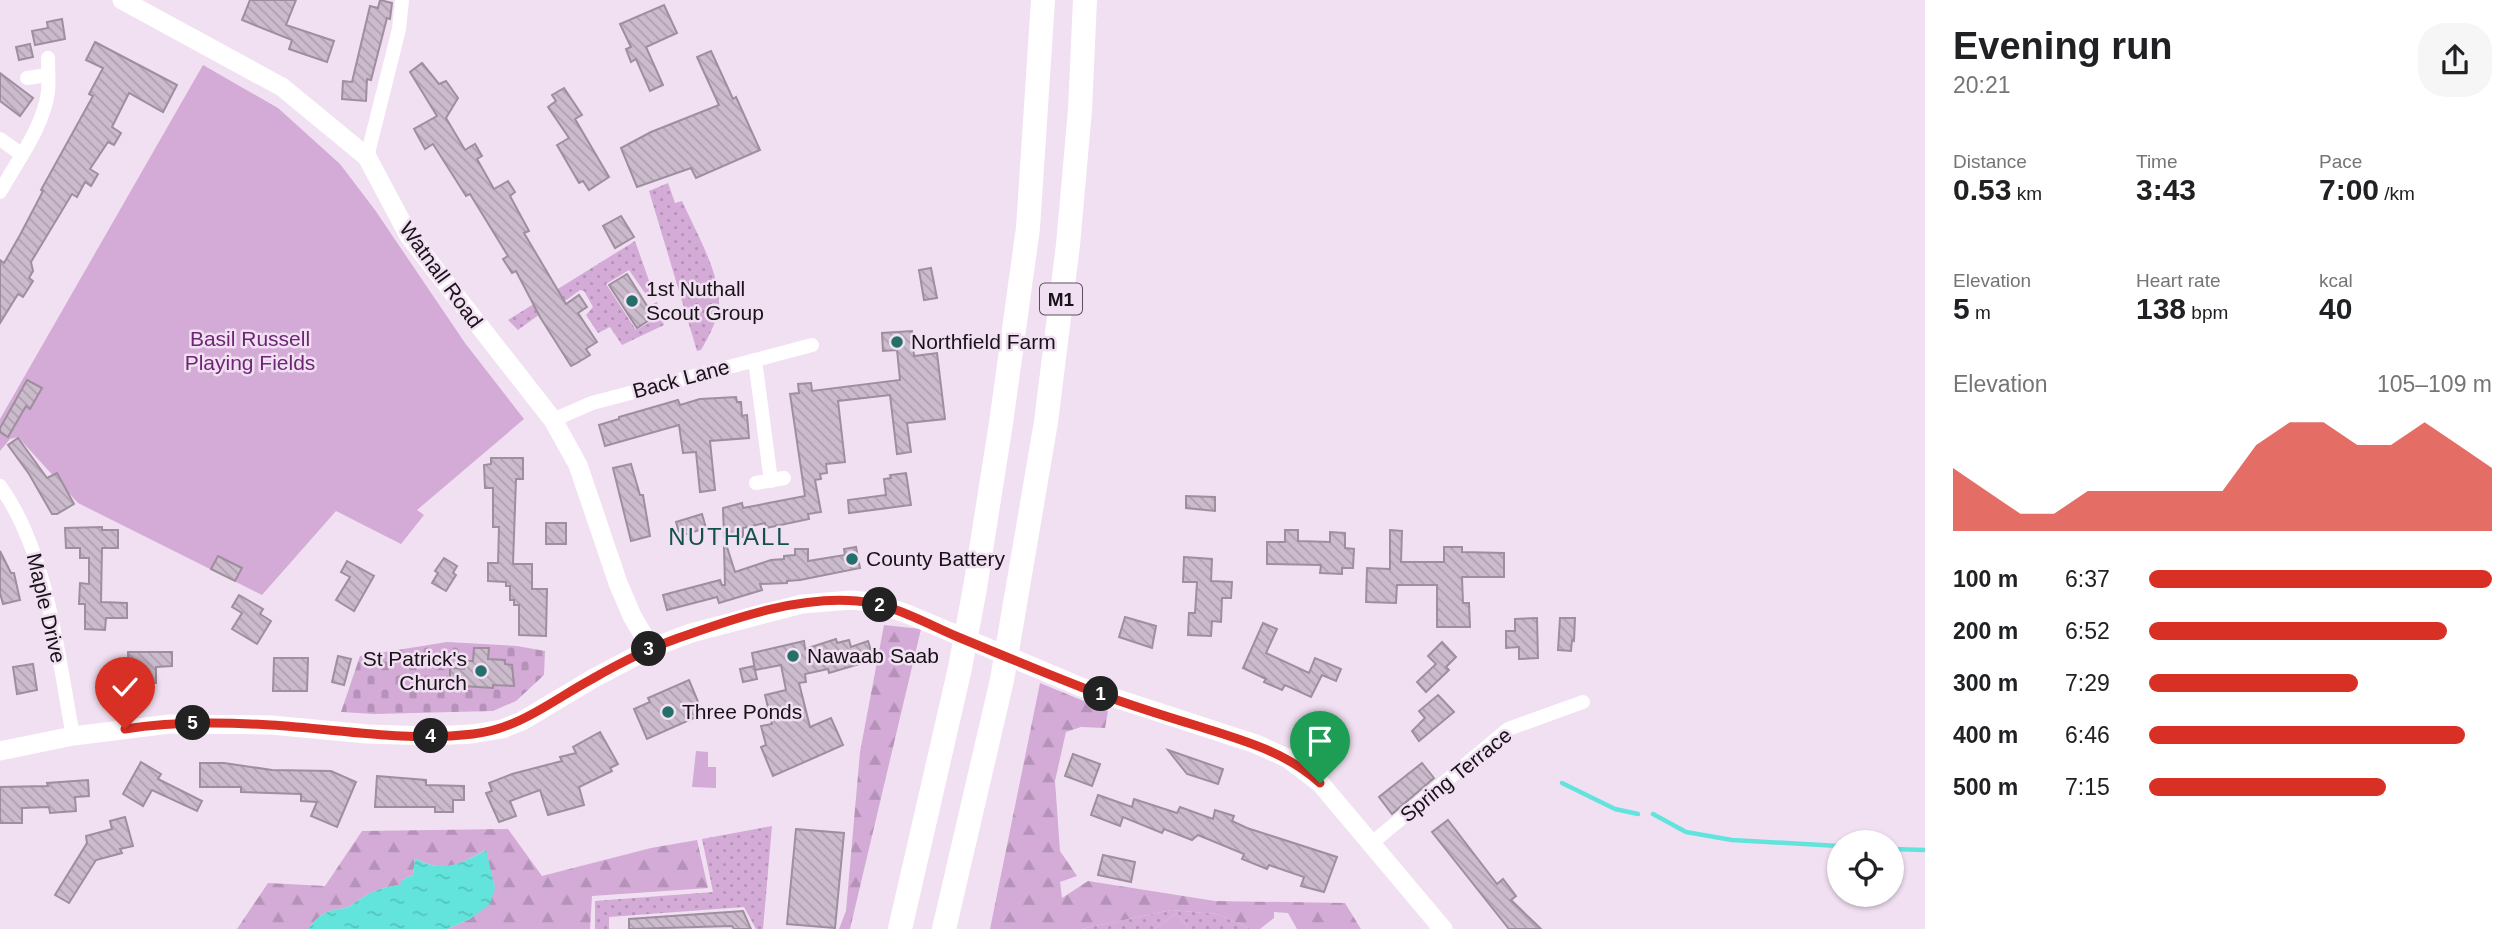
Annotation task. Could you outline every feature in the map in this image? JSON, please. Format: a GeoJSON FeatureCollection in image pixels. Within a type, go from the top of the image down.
{"type":"FeatureCollection","features":[{"type":"Feature","properties":{"kind":"highway","name":"M1"},"geometry":{"type":"LineString","coordinates":[[900,929],[960,668],[1003,410],[1027,228],[1043,0]]}},
{"type":"Feature","properties":{"kind":"highway","name":"M1"},"geometry":{"type":"LineString","coordinates":[[944,929],[1002,680],[1046,422],[1068,245],[1080,110],[1085,0]]}},
{"type":"Feature","properties":{"kind":"main road","name":"Watnall Road"},"geometry":{"type":"LineString","coordinates":[[122,0],[282,87],[367,158],[409,236],[553,420],[578,465],[632,616],[652,648]]}},
{"type":"Feature","properties":{"kind":"main road"},"geometry":{"type":"LineString","coordinates":[[0,751],[142,726],[204,723],[271,725],[367,734],[472,734],[502,729],[522,721],[594,678],[652,648],[691,633],[787,607],[839,601],[870,602],[905,613],[1081,687],[1256,744],[1287,758],[1320,783],[1443,929]]}},
{"type":"Feature","properties":{"kind":"street"},"geometry":{"type":"LineString","coordinates":[[367,158],[399,29],[402,0]]}},
{"type":"Feature","properties":{"kind":"street"},"geometry":{"type":"LineString","coordinates":[[0,192],[45,107],[48,58]]}},
{"type":"Feature","properties":{"kind":"street"},"geometry":{"type":"LineString","coordinates":[[27,78],[48,75]]}},
{"type":"Feature","properties":{"kind":"street"},"geometry":{"type":"LineString","coordinates":[[0,139],[21,155]]}},
{"type":"Feature","properties":{"kind":"street","name":"Back Lane"},"geometry":{"type":"LineString","coordinates":[[553,420],[592,404],[812,345]]}},
{"type":"Feature","properties":{"kind":"street"},"geometry":{"type":"LineString","coordinates":[[755,360],[770,481]]}},
{"type":"Feature","properties":{"kind":"street","name":"Maple Drive"},"geometry":{"type":"LineString","coordinates":[[0,486],[15,507],[31,544],[47,603],[74,736]]}},
{"type":"Feature","properties":{"kind":"street","name":"Spring Terrace"},"geometry":{"type":"LineString","coordinates":[[1372,843],[1508,729],[1583,702]]}},
{"type":"Feature","properties":{"kind":"green space","name":"Basil Russell Playing Fields"},"geometry":{"type":"Polygon","coordinates":[[[203,65],[278,108],[340,164],[375,210],[465,343],[524,419],[417,510],[424,515],[401,544],[336,511],[262,595],[78,503],[18,437],[10,439],[0,451],[0,419],[203,65]]]}},
{"type":"Feature","properties":{"kind":"green space"},"geometry":{"type":"Polygon","coordinates":[[[668,183],[675,203],[682,201],[700,238],[718,292],[719,304],[715,322],[701,350],[697,351],[649,191],[668,183]]]}},
{"type":"Feature","properties":{"kind":"green space"},"geometry":{"type":"Polygon","coordinates":[[[635,241],[653,292],[647,296],[629,270],[606,284],[636,330],[657,318],[651,305],[657,302],[664,325],[622,345],[610,327],[598,333],[586,315],[593,307],[584,291],[580,290],[561,304],[558,301],[518,330],[508,320],[635,241]]]}},
{"type":"Feature","properties":{"kind":"green space"},"geometry":{"type":"Polygon","coordinates":[[[884,625],[921,629],[850,929],[839,929],[846,911],[860,752],[884,625]]]}},
{"type":"Feature","properties":{"kind":"green space"},"geometry":{"type":"Polygon","coordinates":[[[447,642],[517,646],[545,651],[544,675],[516,701],[493,711],[374,714],[341,712],[360,656],[447,642]]]}},
{"type":"Feature","properties":{"kind":"green space"},"geometry":{"type":"Polygon","coordinates":[[[1040,683],[1108,711],[1105,728],[1081,727],[1066,732],[1055,781],[1060,851],[1077,876],[1060,882],[1062,898],[1088,881],[1215,901],[1345,903],[1361,929],[1297,929],[1288,913],[1274,912],[1274,918],[1260,929],[1251,929],[1217,914],[1171,910],[1081,929],[990,929],[1040,683]]]}},
{"type":"Feature","properties":{"kind":"green space"},"geometry":{"type":"Polygon","coordinates":[[[696,751],[708,752],[708,767],[716,767],[716,788],[692,787],[696,751]]]}},
{"type":"Feature","properties":{"kind":"green space"},"geometry":{"type":"Polygon","coordinates":[[[772,826],[763,929],[756,929],[744,907],[609,917],[609,929],[595,929],[595,901],[713,892],[702,839],[772,826]]]}},
{"type":"Feature","properties":{"kind":"green space"},"geometry":{"type":"Polygon","coordinates":[[[508,829],[542,876],[651,848],[697,840],[708,888],[592,896],[590,929],[447,929],[470,919],[495,888],[485,850],[451,866],[434,866],[415,858],[413,875],[402,880],[401,885],[380,889],[348,907],[326,913],[308,929],[237,929],[268,883],[325,886],[362,831],[508,829]]]}},
{"type":"Feature","properties":{"kind":"green space"},"geometry":{"type":"Polygon","coordinates":[[[1171,910],[1217,914],[1251,929],[1189,929],[1177,913],[1154,929],[1081,929],[1171,910]]]}},
{"type":"Feature","properties":{"kind":"green space"},"geometry":{"type":"Polygon","coordinates":[[[1177,913],[1189,929],[1154,929],[1177,913]]]}},
{"type":"Feature","properties":{"kind":"water"},"geometry":{"type":"Polygon","coordinates":[[[486,850],[495,888],[490,904],[470,919],[447,929],[308,929],[326,913],[348,907],[379,889],[400,885],[402,880],[413,875],[415,858],[443,866],[460,863],[486,850]]]}},
{"type":"Feature","properties":{"kind":"building"},"geometry":{"type":"Polygon","coordinates":[[[250,0],[296,0],[286,25],[334,41],[327,62],[289,49],[292,40],[242,20],[250,0]]]}},
{"type":"Feature","properties":{"kind":"building"},"geometry":{"type":"Polygon","coordinates":[[[380,0],[392,3],[390,19],[387,18],[371,80],[367,79],[366,101],[342,99],[343,81],[352,82],[370,6],[378,8],[380,0]]]}},
{"type":"Feature","properties":{"kind":"building"},"geometry":{"type":"Polygon","coordinates":[[[664,5],[677,33],[646,47],[663,85],[650,91],[636,59],[631,62],[626,49],[631,47],[620,24],[664,5]]]}},
{"type":"Feature","properties":{"kind":"building"},"geometry":{"type":"Polygon","coordinates":[[[62,19],[65,39],[35,45],[32,31],[48,28],[47,22],[62,19]]]}},
{"type":"Feature","properties":{"kind":"building"},"geometry":{"type":"Polygon","coordinates":[[[95,42],[177,85],[163,112],[129,93],[112,127],[121,133],[114,145],[108,142],[90,169],[98,174],[91,186],[85,182],[77,197],[72,194],[31,262],[33,271],[29,278],[33,281],[23,297],[18,294],[0,323],[0,260],[4,263],[20,235],[43,191],[41,190],[93,96],[89,94],[103,68],[86,60],[95,42]]]}},
{"type":"Feature","properties":{"kind":"building"},"geometry":{"type":"Polygon","coordinates":[[[30,44],[33,57],[19,60],[16,47],[30,44]]]}},
{"type":"Feature","properties":{"kind":"building"},"geometry":{"type":"Polygon","coordinates":[[[711,51],[760,150],[696,178],[691,168],[637,187],[621,148],[651,132],[719,105],[697,57],[711,51]]]}},
{"type":"Feature","properties":{"kind":"building"},"geometry":{"type":"Polygon","coordinates":[[[422,63],[439,84],[446,81],[458,98],[446,118],[465,150],[475,144],[482,156],[477,159],[494,189],[508,181],[515,192],[510,196],[529,231],[524,233],[566,304],[579,295],[587,307],[578,313],[597,342],[586,349],[590,355],[577,363],[571,366],[540,317],[516,271],[512,273],[503,259],[508,256],[470,194],[466,196],[433,144],[425,149],[414,129],[437,116],[410,72],[422,63]]]}},
{"type":"Feature","properties":{"kind":"building"},"geometry":{"type":"Polygon","coordinates":[[[0,73],[33,98],[20,116],[0,101],[0,73]]]}},
{"type":"Feature","properties":{"kind":"building"},"geometry":{"type":"Polygon","coordinates":[[[564,88],[582,115],[575,119],[609,177],[589,190],[583,181],[579,183],[557,145],[569,138],[548,107],[556,101],[552,95],[564,88]]]}},
{"type":"Feature","properties":{"kind":"building"},"geometry":{"type":"Polygon","coordinates":[[[621,216],[634,237],[615,248],[603,226],[621,216]]]}},
{"type":"Feature","properties":{"kind":"building"},"geometry":{"type":"Polygon","coordinates":[[[931,268],[937,298],[924,300],[919,270],[931,268]]]}},
{"type":"Feature","properties":{"kind":"building","name":"1st Nuthall Scout Group"},"geometry":{"type":"Polygon","coordinates":[[[627,274],[654,317],[637,328],[609,285],[627,274]]]}},
{"type":"Feature","properties":{"kind":"building"},"geometry":{"type":"Polygon","coordinates":[[[912,331],[914,356],[937,353],[945,419],[907,423],[911,452],[897,454],[890,395],[838,401],[845,462],[826,464],[827,473],[820,474],[821,479],[815,480],[821,512],[808,514],[809,519],[766,528],[765,523],[743,528],[743,537],[724,537],[723,508],[742,503],[743,508],[805,496],[790,394],[799,393],[798,384],[811,383],[812,391],[900,380],[897,350],[883,351],[882,333],[912,331]]]}},
{"type":"Feature","properties":{"kind":"building"},"geometry":{"type":"Polygon","coordinates":[[[27,380],[42,388],[30,409],[26,406],[8,437],[0,432],[0,428],[27,380]]]}},
{"type":"Feature","properties":{"kind":"building"},"geometry":{"type":"Polygon","coordinates":[[[736,397],[737,402],[741,402],[742,416],[747,415],[749,438],[710,441],[715,490],[700,492],[696,452],[683,453],[679,425],[605,446],[599,425],[619,417],[678,400],[680,405],[700,399],[736,397]]]}},
{"type":"Feature","properties":{"kind":"building"},"geometry":{"type":"Polygon","coordinates":[[[18,438],[47,478],[57,473],[74,504],[52,514],[29,474],[8,445],[18,438]]]}},
{"type":"Feature","properties":{"kind":"building"},"geometry":{"type":"Polygon","coordinates":[[[491,458],[523,458],[523,479],[516,479],[513,564],[532,564],[532,589],[547,589],[546,636],[519,635],[519,605],[514,605],[514,600],[510,600],[510,586],[506,586],[506,582],[488,581],[488,563],[498,563],[499,527],[493,527],[493,488],[485,488],[484,465],[491,464],[491,458]]]}},
{"type":"Feature","properties":{"kind":"building"},"geometry":{"type":"Polygon","coordinates":[[[631,464],[640,495],[643,495],[650,536],[631,541],[613,468],[631,464]]]}},
{"type":"Feature","properties":{"kind":"building"},"geometry":{"type":"Polygon","coordinates":[[[906,473],[911,505],[849,513],[848,500],[886,495],[884,479],[891,478],[890,475],[906,473]]]}},
{"type":"Feature","properties":{"kind":"building"},"geometry":{"type":"Polygon","coordinates":[[[1186,496],[1215,497],[1215,511],[1186,508],[1186,496]]]}},
{"type":"Feature","properties":{"kind":"building"},"geometry":{"type":"Polygon","coordinates":[[[702,514],[706,528],[680,536],[676,522],[702,514]]]}},
{"type":"Feature","properties":{"kind":"building"},"geometry":{"type":"Polygon","coordinates":[[[546,523],[566,523],[566,544],[546,544],[546,523]]]}},
{"type":"Feature","properties":{"kind":"building"},"geometry":{"type":"Polygon","coordinates":[[[102,527],[102,530],[118,530],[118,548],[102,548],[101,602],[127,603],[127,618],[106,618],[105,630],[85,629],[85,604],[79,604],[80,583],[89,584],[89,558],[80,558],[80,548],[66,548],[65,528],[102,527]]]}},
{"type":"Feature","properties":{"kind":"building"},"geometry":{"type":"Polygon","coordinates":[[[1285,530],[1298,530],[1298,541],[1330,542],[1330,532],[1345,533],[1345,548],[1354,549],[1353,568],[1342,568],[1342,574],[1320,573],[1321,565],[1267,564],[1267,542],[1285,542],[1285,530]]]}},
{"type":"Feature","properties":{"kind":"building"},"geometry":{"type":"Polygon","coordinates":[[[1390,530],[1402,531],[1401,562],[1444,562],[1444,547],[1462,547],[1462,552],[1504,553],[1504,577],[1462,577],[1463,603],[1469,603],[1470,627],[1437,627],[1437,585],[1397,585],[1396,603],[1366,602],[1367,568],[1390,569],[1390,530]]]}},
{"type":"Feature","properties":{"kind":"building"},"geometry":{"type":"Polygon","coordinates":[[[724,547],[727,547],[735,572],[795,555],[795,549],[808,549],[808,561],[845,555],[844,549],[856,547],[860,568],[787,583],[760,584],[762,590],[719,603],[717,597],[667,610],[663,595],[720,580],[722,585],[725,585],[724,547]]]}},
{"type":"Feature","properties":{"kind":"building"},"geometry":{"type":"Polygon","coordinates":[[[0,551],[11,573],[14,573],[20,600],[3,604],[0,593],[0,551]]]}},
{"type":"Feature","properties":{"kind":"building"},"geometry":{"type":"Polygon","coordinates":[[[218,556],[242,568],[235,581],[211,569],[218,556]]]}},
{"type":"Feature","properties":{"kind":"building"},"geometry":{"type":"Polygon","coordinates":[[[1184,557],[1212,559],[1211,581],[1232,582],[1231,598],[1222,598],[1221,622],[1212,621],[1211,636],[1188,635],[1189,613],[1195,613],[1197,582],[1183,582],[1184,557]]]}},
{"type":"Feature","properties":{"kind":"building"},"geometry":{"type":"Polygon","coordinates":[[[444,558],[457,566],[453,573],[456,575],[446,591],[432,583],[438,573],[435,571],[444,558]]]}},
{"type":"Feature","properties":{"kind":"building"},"geometry":{"type":"Polygon","coordinates":[[[347,561],[374,576],[354,611],[336,600],[350,577],[341,572],[347,561]]]}},
{"type":"Feature","properties":{"kind":"building"},"geometry":{"type":"Polygon","coordinates":[[[239,595],[263,609],[260,614],[271,621],[257,644],[232,629],[242,613],[232,607],[239,595]]]}},
{"type":"Feature","properties":{"kind":"building"},"geometry":{"type":"Polygon","coordinates":[[[1125,617],[1156,626],[1152,648],[1119,637],[1125,617]]]}},
{"type":"Feature","properties":{"kind":"building"},"geometry":{"type":"Polygon","coordinates":[[[1537,618],[1538,658],[1519,659],[1519,647],[1506,648],[1506,631],[1515,631],[1515,619],[1537,618]]]}},
{"type":"Feature","properties":{"kind":"building"},"geometry":{"type":"Polygon","coordinates":[[[1560,618],[1575,618],[1571,651],[1558,650],[1560,618]]]}},
{"type":"Feature","properties":{"kind":"building"},"geometry":{"type":"Polygon","coordinates":[[[1263,623],[1277,629],[1266,653],[1309,673],[1315,658],[1341,669],[1336,681],[1322,675],[1311,697],[1285,685],[1282,690],[1243,668],[1263,623]]]}},
{"type":"Feature","properties":{"kind":"building"},"geometry":{"type":"Polygon","coordinates":[[[836,639],[837,643],[849,640],[851,647],[868,641],[873,657],[869,661],[829,673],[828,669],[805,674],[806,682],[799,683],[810,727],[831,718],[843,745],[773,776],[761,747],[766,745],[761,726],[772,724],[765,695],[786,690],[781,665],[755,670],[752,653],[804,641],[805,649],[836,639]]]}},
{"type":"Feature","properties":{"kind":"building"},"geometry":{"type":"Polygon","coordinates":[[[1442,642],[1456,657],[1446,667],[1449,670],[1426,692],[1417,682],[1436,664],[1428,656],[1442,642]]]}},
{"type":"Feature","properties":{"kind":"building","name":"St Patrick's Church"},"geometry":{"type":"Polygon","coordinates":[[[474,648],[489,648],[488,659],[505,660],[505,664],[512,665],[514,686],[493,685],[493,688],[463,686],[463,683],[450,682],[450,668],[464,669],[464,661],[473,661],[474,648]]]}},
{"type":"Feature","properties":{"kind":"building"},"geometry":{"type":"Polygon","coordinates":[[[128,652],[172,652],[172,666],[156,667],[156,683],[129,679],[128,652]]]}},
{"type":"Feature","properties":{"kind":"building"},"geometry":{"type":"Polygon","coordinates":[[[338,656],[351,659],[344,685],[332,682],[338,656]]]}},
{"type":"Feature","properties":{"kind":"building"},"geometry":{"type":"Polygon","coordinates":[[[274,658],[308,658],[307,691],[273,691],[274,658]]]}},
{"type":"Feature","properties":{"kind":"building"},"geometry":{"type":"Polygon","coordinates":[[[33,664],[37,690],[17,694],[13,667],[33,664]]]}},
{"type":"Feature","properties":{"kind":"building"},"geometry":{"type":"Polygon","coordinates":[[[754,666],[757,679],[743,682],[740,669],[754,666]]]}},
{"type":"Feature","properties":{"kind":"building","name":"Three Ponds"},"geometry":{"type":"Polygon","coordinates":[[[689,680],[703,714],[647,739],[634,709],[650,702],[648,698],[689,680]]]}},
{"type":"Feature","properties":{"kind":"building"},"geometry":{"type":"Polygon","coordinates":[[[1438,695],[1454,712],[1419,741],[1412,731],[1425,718],[1419,711],[1438,695]]]}},
{"type":"Feature","properties":{"kind":"building"},"geometry":{"type":"Polygon","coordinates":[[[600,732],[618,764],[610,768],[612,771],[579,787],[584,805],[548,815],[540,790],[510,801],[516,816],[499,822],[486,793],[492,791],[489,783],[562,761],[560,757],[576,753],[573,747],[600,732]]]}},
{"type":"Feature","properties":{"kind":"building"},"geometry":{"type":"Polygon","coordinates":[[[1168,750],[1223,769],[1218,784],[1187,774],[1168,750]]]}},
{"type":"Feature","properties":{"kind":"building"},"geometry":{"type":"Polygon","coordinates":[[[1073,754],[1100,764],[1092,786],[1065,776],[1073,754]]]}},
{"type":"Feature","properties":{"kind":"building"},"geometry":{"type":"Polygon","coordinates":[[[141,762],[161,774],[158,779],[202,801],[197,811],[152,790],[143,806],[123,794],[141,762]]]}},
{"type":"Feature","properties":{"kind":"building"},"geometry":{"type":"Polygon","coordinates":[[[200,763],[224,763],[272,770],[331,771],[356,782],[337,827],[311,816],[317,802],[301,801],[301,794],[241,792],[241,787],[200,787],[200,763]]]}},
{"type":"Feature","properties":{"kind":"building"},"geometry":{"type":"Polygon","coordinates":[[[1422,763],[1434,778],[1392,814],[1379,797],[1422,763]]]}},
{"type":"Feature","properties":{"kind":"building"},"geometry":{"type":"Polygon","coordinates":[[[377,776],[426,780],[426,785],[464,786],[464,800],[453,800],[453,812],[435,812],[435,807],[375,807],[377,776]]]}},
{"type":"Feature","properties":{"kind":"building"},"geometry":{"type":"Polygon","coordinates":[[[88,780],[89,796],[75,797],[76,811],[50,813],[49,807],[22,808],[22,823],[0,823],[0,787],[48,786],[47,783],[88,780]]]}},
{"type":"Feature","properties":{"kind":"building"},"geometry":{"type":"Polygon","coordinates":[[[1098,795],[1132,807],[1134,799],[1177,813],[1180,807],[1213,819],[1215,810],[1234,816],[1232,821],[1247,828],[1337,857],[1324,892],[1301,886],[1304,877],[1269,865],[1267,869],[1242,859],[1244,854],[1198,835],[1192,840],[1164,829],[1162,833],[1123,817],[1120,826],[1091,815],[1098,795]]]}},
{"type":"Feature","properties":{"kind":"building"},"geometry":{"type":"Polygon","coordinates":[[[125,817],[133,846],[120,849],[122,853],[96,860],[69,903],[55,895],[87,843],[86,836],[112,829],[110,821],[125,817]]]}},
{"type":"Feature","properties":{"kind":"building"},"geometry":{"type":"Polygon","coordinates":[[[1448,820],[1497,884],[1503,879],[1516,896],[1511,900],[1541,929],[1509,929],[1432,832],[1448,820]]]}},
{"type":"Feature","properties":{"kind":"building"},"geometry":{"type":"Polygon","coordinates":[[[796,829],[844,833],[835,928],[787,924],[796,829]]]}},
{"type":"Feature","properties":{"kind":"building"},"geometry":{"type":"Polygon","coordinates":[[[1103,855],[1135,862],[1131,882],[1098,875],[1103,855]]]}},
{"type":"Feature","properties":{"kind":"building"},"geometry":{"type":"Polygon","coordinates":[[[743,911],[751,929],[734,929],[732,926],[629,929],[629,919],[743,911]]]}},
{"type":"Feature","properties":{"kind":"waterway"},"geometry":{"type":"LineString","coordinates":[[1562,783],[1615,809],[1638,814]]}},
{"type":"Feature","properties":{"kind":"waterway"},"geometry":{"type":"LineString","coordinates":[[1653,814],[1686,832],[1732,840],[1827,845]]}},
{"type":"Feature","properties":{"kind":"waterway"},"geometry":{"type":"LineString","coordinates":[[1904,849],[1925,850]]}},
{"type":"Feature","properties":{"kind":"place","name":"1st Nuthall Scout Group"},"geometry":{"type":"Point","coordinates":[632,301]}},
{"type":"Feature","properties":{"kind":"place","name":"Northfield Farm"},"geometry":{"type":"Point","coordinates":[897,342]}},
{"type":"Feature","properties":{"kind":"place","name":"County Battery"},"geometry":{"type":"Point","coordinates":[852,559]}},
{"type":"Feature","properties":{"kind":"place","name":"Nawaab Saab"},"geometry":{"type":"Point","coordinates":[793,656]}},
{"type":"Feature","properties":{"kind":"place","name":"St Patrick's Church"},"geometry":{"type":"Point","coordinates":[481,671]}},
{"type":"Feature","properties":{"kind":"place","name":"Three Ponds"},"geometry":{"type":"Point","coordinates":[668,712]}},
{"type":"Feature","properties":{"kind":"district","name":"NUTHALL"},"geometry":{"type":"Point","coordinates":[730,537]}},
{"type":"Feature","properties":{"kind":"route"},"geometry":{"type":"LineString","coordinates":[[125,729],[204,723],[431,736],[502,729],[522,721],[594,678],[652,648],[691,633],[787,607],[852,600],[870,602],[905,613],[1081,687],[1256,744],[1302,767],[1320,783]]}}]}
